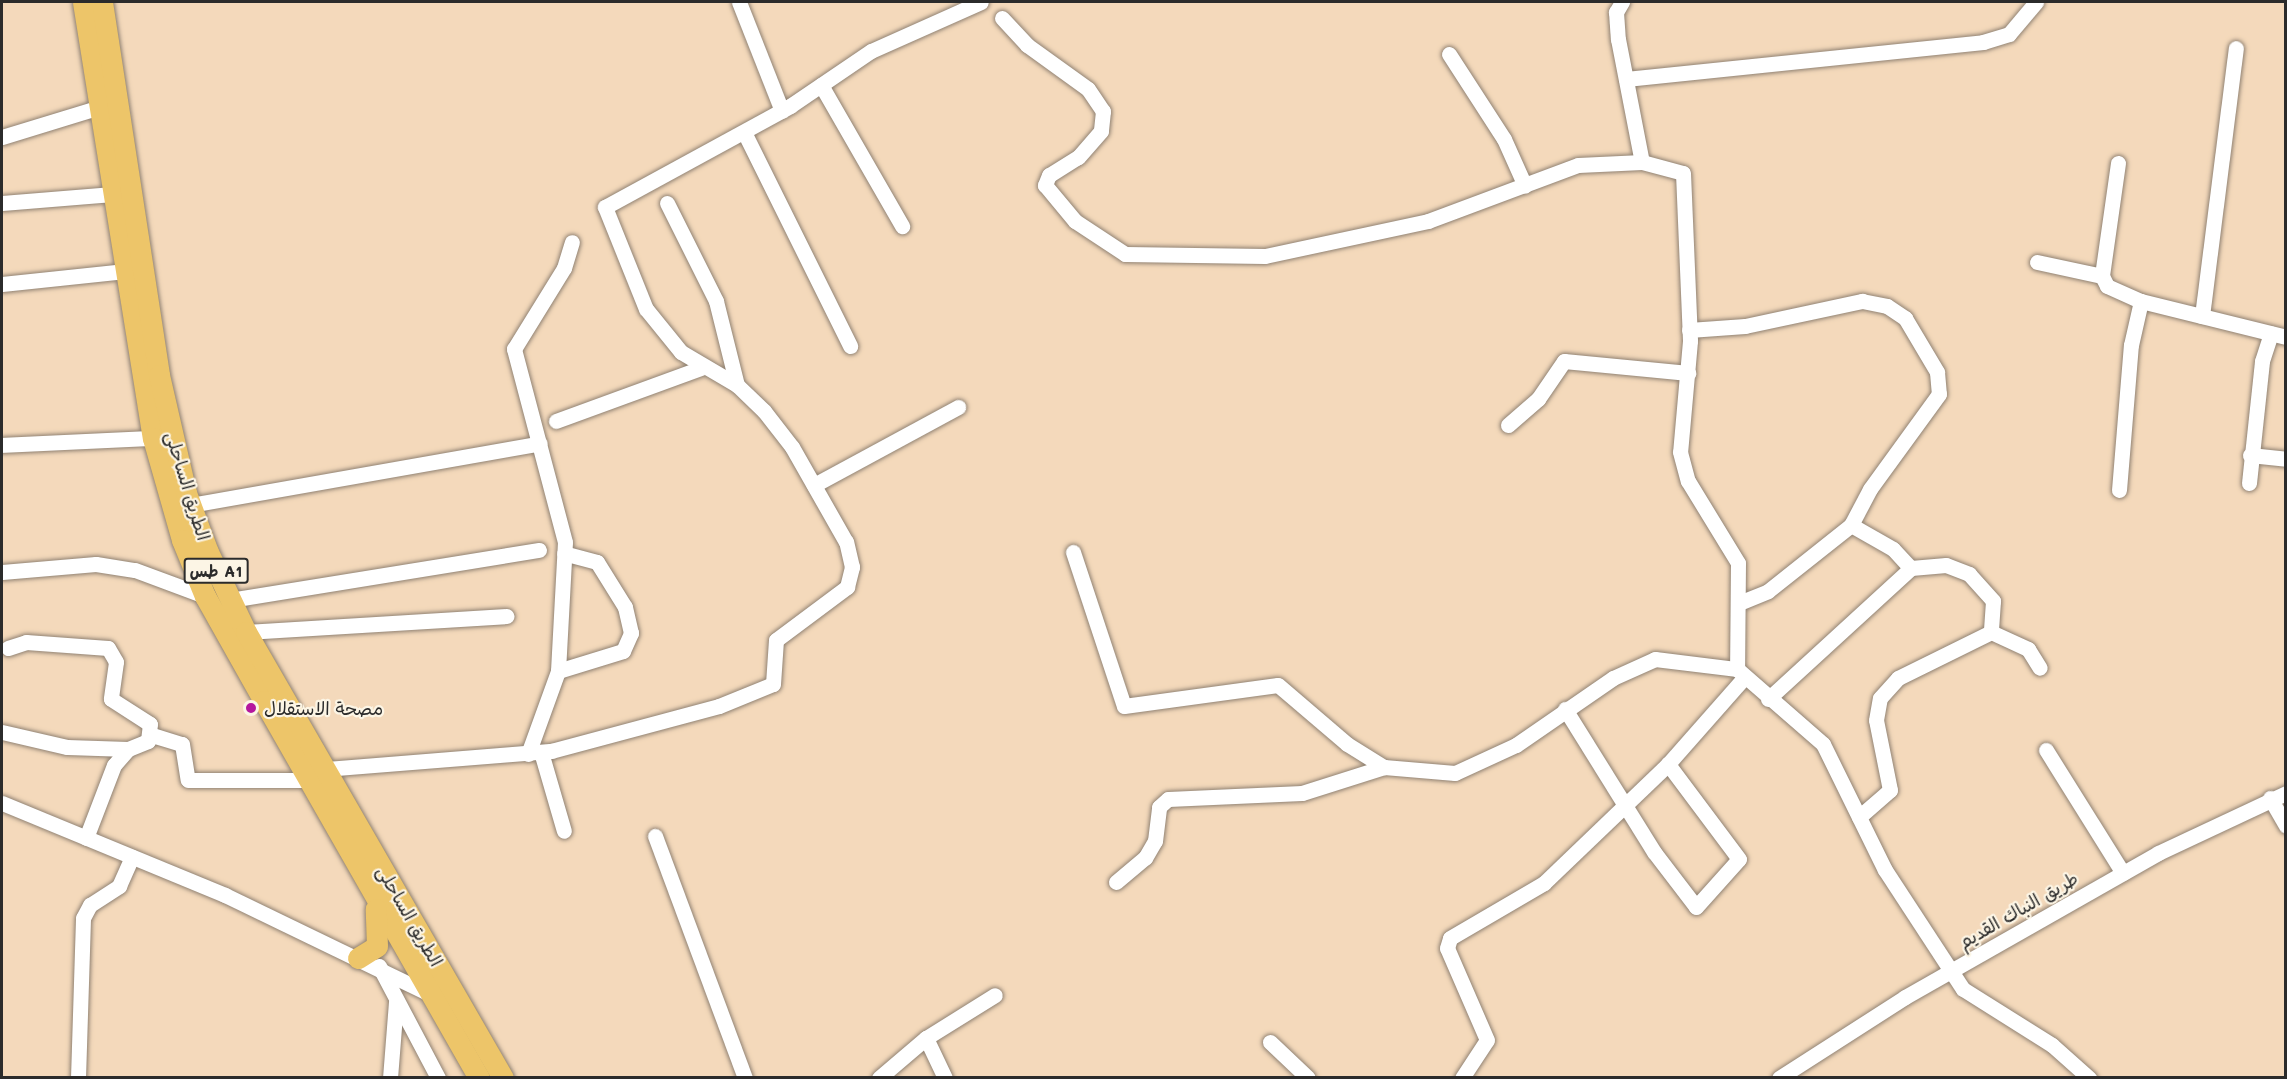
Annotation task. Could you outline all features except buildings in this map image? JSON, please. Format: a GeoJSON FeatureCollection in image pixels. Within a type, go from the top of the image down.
{"type":"FeatureCollection","features":[{"type":"Feature","properties":{"kind":"highway","name":"الطريق الساحلى"},"geometry":{"type":"LineString","coordinates":[[83,2],[153,438],[205,596],[503,1077]]}},
{"type":"Feature","properties":{"kind":"highway","name":"الطريق الساحلى"},"geometry":{"type":"LineString","coordinates":[[102,2],[159,375],[190,505],[230,600],[374,896],[428,993],[479,1077]]}},
{"type":"Feature","properties":{"kind":"highway"},"geometry":{"type":"LineString","coordinates":[[358,958],[377,946],[374,896]]}},
{"type":"Feature","properties":{"kind":"street"},"geometry":{"type":"LineString","coordinates":[[740,2],[782,111]]}},
{"type":"Feature","properties":{"kind":"street"},"geometry":{"type":"LineString","coordinates":[[86,838],[114,765],[128,749],[152,735],[182,744],[188,780],[317,775],[534,753],[604,740],[773,684],[776,640],[836,600],[852,567],[836,520],[792,447],[737,385],[701,368],[664,333],[642,302],[605,207],[782,111],[871,51],[941,8],[981,2]]}},
{"type":"Feature","properties":{"kind":"street"},"geometry":{"type":"LineString","coordinates":[[1622,2],[1616,12],[1642,162]]}},
{"type":"Feature","properties":{"kind":"street"},"geometry":{"type":"LineString","coordinates":[[1626,79],[1983,42],[2009,34],[2036,2]]}},
{"type":"Feature","properties":{"kind":"street"},"geometry":{"type":"LineString","coordinates":[[1002,18],[1027,45],[1088,89],[1103,111],[1101,131],[1078,157],[1049,175],[1045,185],[1075,221],[1125,254],[1265,255],[1428,221],[1578,165],[1642,162],[1683,173],[1689,330],[1688,373],[1680,420],[1683,467],[1738,563],[1740,674],[1668,764],[1624,803],[1544,883],[1450,938],[1447,948],[1487,1040],[1462,1077]]}},
{"type":"Feature","properties":{"kind":"street"},"geometry":{"type":"LineString","coordinates":[[2202,316],[2236,48]]}},
{"type":"Feature","properties":{"kind":"street"},"geometry":{"type":"LineString","coordinates":[[1449,54],[1504,139],[1525,186]]}},
{"type":"Feature","properties":{"kind":"street"},"geometry":{"type":"LineString","coordinates":[[821,85],[902,226]]}},
{"type":"Feature","properties":{"kind":"street"},"geometry":{"type":"LineString","coordinates":[[2,137],[99,107]]}},
{"type":"Feature","properties":{"kind":"street"},"geometry":{"type":"LineString","coordinates":[[744,132],[850,346]]}},
{"type":"Feature","properties":{"kind":"street"},"geometry":{"type":"LineString","coordinates":[[2118,163],[2102,276],[2107,286],[2141,301],[2278,335],[2250,455],[2249,483]]}},
{"type":"Feature","properties":{"kind":"street"},"geometry":{"type":"LineString","coordinates":[[2,202],[113,194]]}},
{"type":"Feature","properties":{"kind":"street"},"geometry":{"type":"LineString","coordinates":[[666,203],[716,301],[737,385]]}},
{"type":"Feature","properties":{"kind":"street"},"geometry":{"type":"LineString","coordinates":[[564,831],[534,753],[558,671],[564,553],[540,443],[514,349],[564,268],[572,242]]}},
{"type":"Feature","properties":{"kind":"street"},"geometry":{"type":"LineString","coordinates":[[2037,262],[2102,276]]}},
{"type":"Feature","properties":{"kind":"street"},"geometry":{"type":"LineString","coordinates":[[2,285],[125,271]]}},
{"type":"Feature","properties":{"kind":"street"},"geometry":{"type":"LineString","coordinates":[[1689,330],[1745,326],[1862,301],[1887,306],[1905,318],[1937,372],[1939,394],[1870,489],[1851,525],[1768,591],[1739,603]]}},
{"type":"Feature","properties":{"kind":"street"},"geometry":{"type":"LineString","coordinates":[[2119,490],[2131,345],[2141,301]]}},
{"type":"Feature","properties":{"kind":"street"},"geometry":{"type":"LineString","coordinates":[[1508,425],[1538,399],[1564,361],[1688,373]]}},
{"type":"Feature","properties":{"kind":"street"},"geometry":{"type":"LineString","coordinates":[[556,421],[701,368]]}},
{"type":"Feature","properties":{"kind":"street"},"geometry":{"type":"LineString","coordinates":[[814,485],[958,407]]}},
{"type":"Feature","properties":{"kind":"street"},"geometry":{"type":"LineString","coordinates":[[2,445],[153,438]]}},
{"type":"Feature","properties":{"kind":"street"},"geometry":{"type":"LineString","coordinates":[[190,505],[540,443]]}},
{"type":"Feature","properties":{"kind":"street"},"geometry":{"type":"LineString","coordinates":[[2250,455],[2286,459]]}},
{"type":"Feature","properties":{"kind":"street"},"geometry":{"type":"LineString","coordinates":[[1851,525],[1893,549],[1911,568]]}},
{"type":"Feature","properties":{"kind":"street"},"geometry":{"type":"LineString","coordinates":[[230,600],[264,591],[539,550]]}},
{"type":"Feature","properties":{"kind":"street"},"geometry":{"type":"LineString","coordinates":[[1073,552],[1124,706],[1278,685],[1347,744],[1384,767]]}},
{"type":"Feature","properties":{"kind":"street"},"geometry":{"type":"LineString","coordinates":[[558,671],[623,651],[631,633],[625,607],[597,561],[564,553]]}},
{"type":"Feature","properties":{"kind":"street"},"geometry":{"type":"LineString","coordinates":[[2,572],[96,564],[135,570],[205,596]]}},
{"type":"Feature","properties":{"kind":"street"},"geometry":{"type":"LineString","coordinates":[[1768,699],[1911,568],[1946,565],[1969,574],[1993,601],[1991,632]]}},
{"type":"Feature","properties":{"kind":"street"},"geometry":{"type":"LineString","coordinates":[[246,632],[507,616]]}},
{"type":"Feature","properties":{"kind":"street"},"geometry":{"type":"LineString","coordinates":[[1991,632],[2028,649],[2040,668]]}},
{"type":"Feature","properties":{"kind":"street"},"geometry":{"type":"LineString","coordinates":[[1859,818],[1890,790],[1876,720],[1880,698],[1898,678],[1991,632]]}},
{"type":"Feature","properties":{"kind":"street"},"geometry":{"type":"LineString","coordinates":[[8,648],[27,642],[108,648],[116,662],[111,699],[146,719],[152,735]]}},
{"type":"Feature","properties":{"kind":"street"},"geometry":{"type":"LineString","coordinates":[[1116,882],[1145,858],[1155,841],[1159,807],[1168,799],[1302,794],[1384,767],[1455,773],[1516,745],[1565,709],[1655,659],[1740,674],[1823,744],[1885,870],[1951,971],[1972,997],[2052,1045],[2089,1077]]}},
{"type":"Feature","properties":{"kind":"street"},"geometry":{"type":"LineString","coordinates":[[1565,709],[1689,904],[1699,905],[1739,859],[1668,764]]}},
{"type":"Feature","properties":{"kind":"street"},"geometry":{"type":"LineString","coordinates":[[2,732],[67,747],[128,749]]}},
{"type":"Feature","properties":{"kind":"street"},"geometry":{"type":"LineString","coordinates":[[2046,750],[2123,873]]}},
{"type":"Feature","properties":{"kind":"street","name":"طريق النباك القديم"},"geometry":{"type":"LineString","coordinates":[[1779,1077],[1951,971],[2123,873],[2270,798],[2286,793]]}},
{"type":"Feature","properties":{"kind":"street"},"geometry":{"type":"LineString","coordinates":[[2270,798],[2286,826]]}},
{"type":"Feature","properties":{"kind":"street"},"geometry":{"type":"LineString","coordinates":[[2,803],[132,857],[358,958],[428,993]]}},
{"type":"Feature","properties":{"kind":"street"},"geometry":{"type":"LineString","coordinates":[[655,836],[745,1077]]}},
{"type":"Feature","properties":{"kind":"street"},"geometry":{"type":"LineString","coordinates":[[78,1077],[82,918],[90,905],[120,886],[132,857]]}},
{"type":"Feature","properties":{"kind":"street"},"geometry":{"type":"LineString","coordinates":[[377,946],[380,969],[438,1077]]}},
{"type":"Feature","properties":{"kind":"street"},"geometry":{"type":"LineString","coordinates":[[879,1077],[926,1038],[995,995]]}},
{"type":"Feature","properties":{"kind":"street"},"geometry":{"type":"LineString","coordinates":[[390,1077],[396,1001]]}},
{"type":"Feature","properties":{"kind":"street"},"geometry":{"type":"LineString","coordinates":[[926,1038],[945,1077]]}},
{"type":"Feature","properties":{"kind":"street"},"geometry":{"type":"LineString","coordinates":[[1270,1042],[1308,1077]]}},
{"type":"Feature","properties":{"kind":"place","name":"مصحة الاستقلال"},"geometry":{"type":"Point","coordinates":[251,708]}}]}
